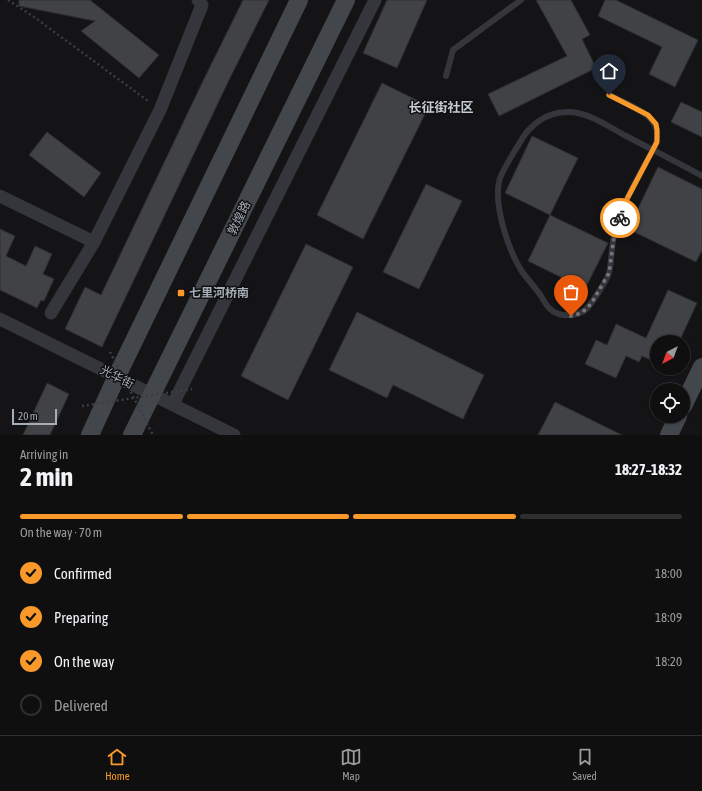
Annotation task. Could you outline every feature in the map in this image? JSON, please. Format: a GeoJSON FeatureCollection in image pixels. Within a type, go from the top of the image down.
{"type":"FeatureCollection","features":[{"type":"Feature","properties":{"kind":"main road"},"geometry":{"type":"LineString","coordinates":[[90,435],[117,376],[299,0]]}},
{"type":"Feature","properties":{"kind":"main road","name":"敦煌路"},"geometry":{"type":"LineString","coordinates":[[132,435],[346,0]]}},
{"type":"Feature","properties":{"kind":"main road"},"geometry":{"type":"LineString","coordinates":[[690,392],[702,367]]}},
{"type":"Feature","properties":{"kind":"main road"},"geometry":{"type":"LineString","coordinates":[[669,435],[675,423]]}},
{"type":"Feature","properties":{"kind":"street"},"geometry":{"type":"LineString","coordinates":[[51,313],[94,242],[160,110],[202,5],[198,0]]}},
{"type":"Feature","properties":{"kind":"street"},"geometry":{"type":"LineString","coordinates":[[173,404],[375,0]]}},
{"type":"Feature","properties":{"kind":"street"},"geometry":{"type":"LineString","coordinates":[[0,196],[94,242]]}},
{"type":"Feature","properties":{"kind":"street","name":"光华街"},"geometry":{"type":"LineString","coordinates":[[0,319],[234,435]]}},
{"type":"Feature","properties":{"kind":"lane"},"geometry":{"type":"LineString","coordinates":[[446,76],[453,50],[521,0]]}},
{"type":"Feature","properties":{"kind":"lane"},"geometry":{"type":"LineString","coordinates":[[609,95],[648,115],[656,124],[658,136],[657,142],[653,150],[627,199],[614,237],[609,273],[591,304],[585,310],[571,316],[556,313],[549,309],[520,268],[510,247],[501,218],[499,200],[499,181],[523,136],[535,123],[547,116],[560,113],[578,113],[587,115],[653,150],[702,176]]}},
{"type":"Feature","properties":{"kind":"path"},"geometry":{"type":"LineString","coordinates":[[8,0],[34,17],[160,110]]}},
{"type":"Feature","properties":{"kind":"path"},"geometry":{"type":"LineString","coordinates":[[110,352],[154,435]]}},
{"type":"Feature","properties":{"kind":"path"},"geometry":{"type":"LineString","coordinates":[[82,406],[192,389]]}},
{"type":"Feature","properties":{"kind":"building"},"geometry":{"type":"Polygon","coordinates":[[[19,0],[90,0],[159,55],[139,78],[81,31],[95,21],[19,6],[19,0]]]}},
{"type":"Feature","properties":{"kind":"building"},"geometry":{"type":"Polygon","coordinates":[[[243,0],[269,0],[229,80],[102,347],[65,329],[85,287],[101,295],[243,0]]]}},
{"type":"Feature","properties":{"kind":"building"},"geometry":{"type":"Polygon","coordinates":[[[387,0],[427,0],[397,68],[363,53],[387,0]]]}},
{"type":"Feature","properties":{"kind":"building"},"geometry":{"type":"Polygon","coordinates":[[[536,0],[571,0],[590,35],[582,39],[596,68],[499,116],[488,94],[567,56],[536,0]]]}},
{"type":"Feature","properties":{"kind":"building"},"geometry":{"type":"Polygon","coordinates":[[[605,0],[616,0],[698,40],[675,87],[649,74],[662,47],[598,16],[605,0]]]}},
{"type":"Feature","properties":{"kind":"building"},"geometry":{"type":"Polygon","coordinates":[[[382,83],[429,106],[363,239],[317,215],[382,83]]]}},
{"type":"Feature","properties":{"kind":"building"},"geometry":{"type":"Polygon","coordinates":[[[681,102],[702,112],[702,137],[671,122],[681,102]]]}},
{"type":"Feature","properties":{"kind":"building"},"geometry":{"type":"Polygon","coordinates":[[[47,132],[101,173],[84,197],[29,155],[47,132]]]}},
{"type":"Feature","properties":{"kind":"building"},"geometry":{"type":"Polygon","coordinates":[[[532,136],[578,158],[550,215],[505,193],[532,136]]]}},
{"type":"Feature","properties":{"kind":"building"},"geometry":{"type":"Polygon","coordinates":[[[658,167],[702,189],[702,250],[696,262],[628,229],[658,167]]]}},
{"type":"Feature","properties":{"kind":"building"},"geometry":{"type":"Polygon","coordinates":[[[426,184],[462,201],[419,289],[383,272],[426,184]]]}},
{"type":"Feature","properties":{"kind":"building"},"geometry":{"type":"Polygon","coordinates":[[[550,215],[608,243],[585,289],[528,261],[550,215]]]}},
{"type":"Feature","properties":{"kind":"building"},"geometry":{"type":"Polygon","coordinates":[[[0,229],[15,236],[6,256],[26,266],[35,246],[52,254],[43,274],[54,279],[44,301],[41,300],[37,308],[0,290],[0,229]]]}},
{"type":"Feature","properties":{"kind":"building"},"geometry":{"type":"Polygon","coordinates":[[[306,244],[353,267],[288,400],[241,376],[306,244]]]}},
{"type":"Feature","properties":{"kind":"building"},"geometry":{"type":"Polygon","coordinates":[[[668,290],[697,303],[682,335],[650,335],[650,360],[642,356],[639,362],[626,356],[616,378],[585,364],[596,340],[607,345],[616,324],[646,338],[668,290]]]}},
{"type":"Feature","properties":{"kind":"building"},"geometry":{"type":"Polygon","coordinates":[[[357,312],[484,375],[463,419],[393,385],[387,398],[329,370],[357,312]]]}},
{"type":"Feature","properties":{"kind":"building"},"geometry":{"type":"Polygon","coordinates":[[[47,383],[69,394],[50,435],[23,435],[47,383]]]}},
{"type":"Feature","properties":{"kind":"building"},"geometry":{"type":"Polygon","coordinates":[[[555,402],[622,435],[538,435],[555,402]]]}},
{"type":"Feature","properties":{"kind":"way so far"},"geometry":{"type":"LineString","coordinates":[[571,316],[585,310],[591,304],[609,273],[614,237],[620,218]]}},
{"type":"Feature","properties":{"kind":"place","name":"七里河桥南"},"geometry":{"type":"Point","coordinates":[181,293]}},
{"type":"Feature","properties":{"kind":"district","name":"长征街社区"},"geometry":{"type":"Point","coordinates":[441,107]}},
{"type":"Feature","properties":{"kind":"route"},"geometry":{"type":"LineString","coordinates":[[609,95],[648,115],[656,124],[658,136],[657,142],[627,199],[620,218]]}}]}
